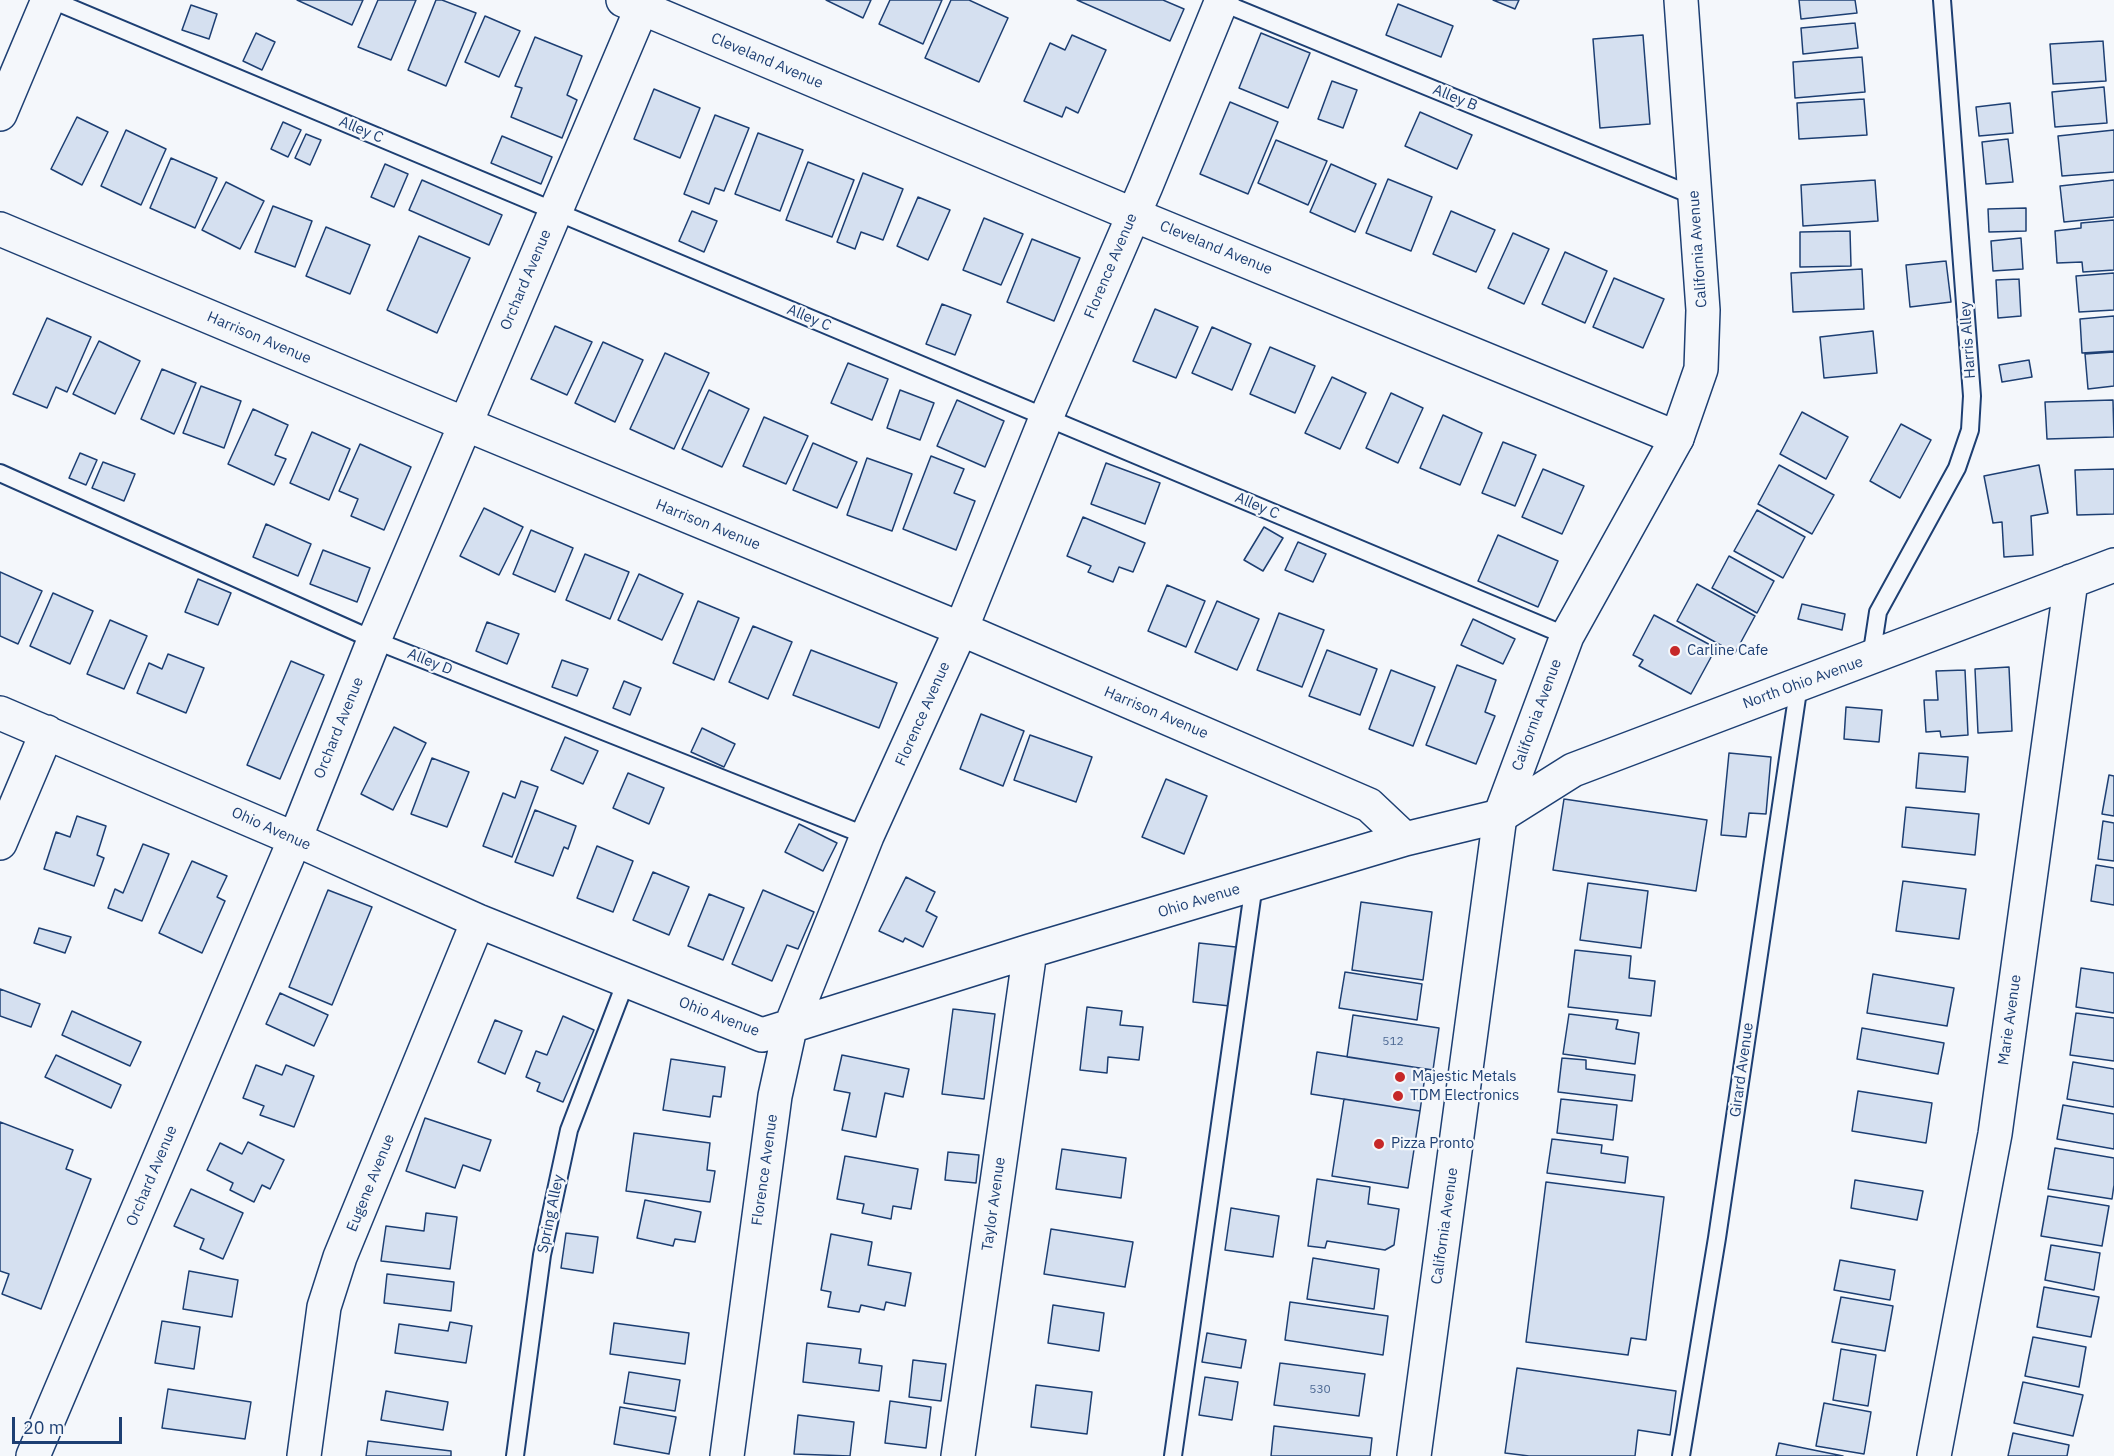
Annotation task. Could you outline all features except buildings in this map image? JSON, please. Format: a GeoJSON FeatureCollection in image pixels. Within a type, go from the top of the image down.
{"type":"FeatureCollection","features":[{"type":"Feature","properties":{"kind":"main road"},"geometry":{"type":"LineString","coordinates":[[0,114],[50,0]]}},
{"type":"Feature","properties":{"kind":"main road","name":"California Avenue"},"geometry":{"type":"LineString","coordinates":[[1414,1456],[1500,816],[1567,636],[1677,438],[1701,369],[1703,310],[1681,0]]}},
{"type":"Feature","properties":{"kind":"main road","name":"Florence Avenue"},"geometry":{"type":"LineString","coordinates":[[727,1456],[775,1096],[790,1028],[867,836],[961,629],[1046,418],[1134,214],[1219,1]]}},
{"type":"Feature","properties":{"kind":"main road","name":"Orchard Avenue"},"geometry":{"type":"LineString","coordinates":[[33,1456],[295,839],[374,640],[555,212],[637,3]]}},
{"type":"Feature","properties":{"kind":"main road","name":"Cleveland Avenue"},"geometry":{"type":"LineString","coordinates":[[637,3],[1134,214],[1677,438]]}},
{"type":"Feature","properties":{"kind":"main road","name":"Harrison Avenue"},"geometry":{"type":"LineString","coordinates":[[0,229],[961,629],[1369,805],[1405,839]]}},
{"type":"Feature","properties":{"kind":"main road","name":"North Ohio Avenue"},"geometry":{"type":"LineString","coordinates":[[1500,816],[1573,770],[2114,564]]}},
{"type":"Feature","properties":{"kind":"main road","name":"Marie Avenue"},"geometry":{"type":"LineString","coordinates":[[1934,1456],[1995,1134],[2071,581]]}},
{"type":"Feature","properties":{"kind":"main road","name":"Ohio Avenue"},"geometry":{"type":"LineString","coordinates":[[0,713],[295,839],[478,921],[762,1035],[1030,951],[1405,839],[1500,816]]}},
{"type":"Feature","properties":{"kind":"main road"},"geometry":{"type":"LineString","coordinates":[[0,843],[47,732]]}},
{"type":"Feature","properties":{"kind":"main road","name":"Eugene Avenue"},"geometry":{"type":"LineString","coordinates":[[304,1456],[324,1307],[340,1257],[478,921]]}},
{"type":"Feature","properties":{"kind":"main road","name":"Taylor Avenue"},"geometry":{"type":"LineString","coordinates":[[958,1456],[1030,951]]}},
{"type":"Feature","properties":{"kind":"lane","name":"Alley C"},"geometry":{"type":"LineString","coordinates":[[50,0],[1567,636]]}},
{"type":"Feature","properties":{"kind":"lane","name":"Harris Alley"},"geometry":{"type":"LineString","coordinates":[[1871,658],[1878,612],[1957,468],[1970,430],[1972,396],[1941,0]]}},
{"type":"Feature","properties":{"kind":"lane","name":"Alley B"},"geometry":{"type":"LineString","coordinates":[[1219,1],[1694,196]]}},
{"type":"Feature","properties":{"kind":"lane","name":"Alley D"},"geometry":{"type":"LineString","coordinates":[[0,473],[374,640],[867,836]]}},
{"type":"Feature","properties":{"kind":"lane","name":"Girard Avenue"},"geometry":{"type":"LineString","coordinates":[[1681,1456],[1717,1238],[1799,684]]}},
{"type":"Feature","properties":{"kind":"lane"},"geometry":{"type":"LineString","coordinates":[[1173,1456],[1254,884]]}},
{"type":"Feature","properties":{"kind":"lane","name":"Spring Alley"},"geometry":{"type":"LineString","coordinates":[[515,1456],[542,1255],[569,1130],[626,981]]}},
{"type":"Feature","properties":{"kind":"place","name":"Carline Cafe"},"geometry":{"type":"Point","coordinates":[1675,651]}},
{"type":"Feature","properties":{"kind":"place","name":"Majestic Metals"},"geometry":{"type":"Point","coordinates":[1400,1077]}},
{"type":"Feature","properties":{"kind":"place","name":"TDM Electronics"},"geometry":{"type":"Point","coordinates":[1398,1096]}},
{"type":"Feature","properties":{"kind":"place","name":"Pizza Pronto"},"geometry":{"type":"Point","coordinates":[1379,1144]}}]}
